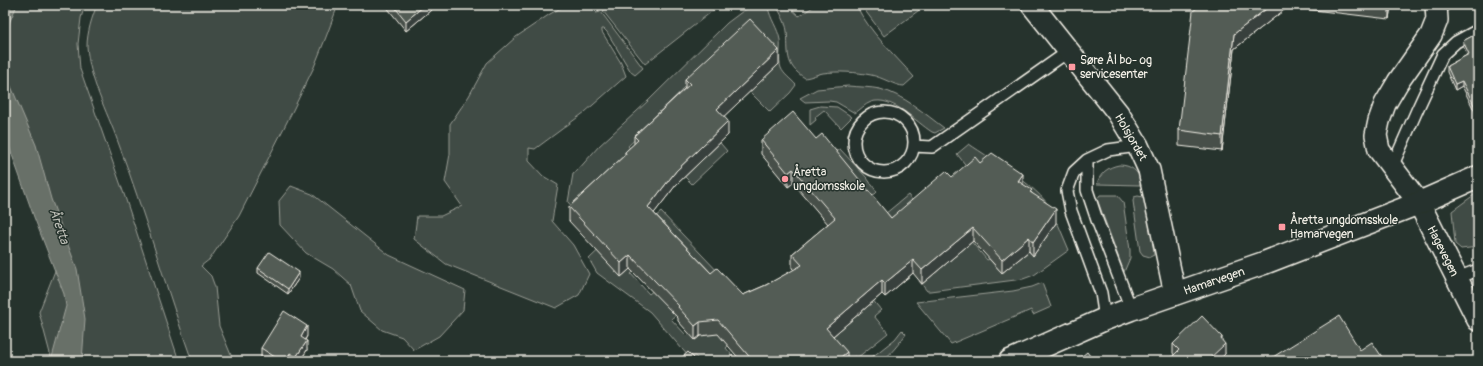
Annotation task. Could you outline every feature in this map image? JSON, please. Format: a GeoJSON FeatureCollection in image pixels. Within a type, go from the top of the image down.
{"type":"FeatureCollection","features":[{"type":"Feature","properties":{"kind":"main road","name":"Hamarvegen"},"geometry":{"type":"LineString","coordinates":[[1010,361],[1105,319],[1264,263],[1419,203],[1478,177]]}},
{"type":"Feature","properties":{"kind":"street","name":"Holsjordet"},"geometry":{"type":"LineString","coordinates":[[1032,5],[1118,113],[1138,146],[1149,170],[1175,294]]}},
{"type":"Feature","properties":{"kind":"street"},"geometry":{"type":"LineString","coordinates":[[1419,203],[1379,150],[1376,135],[1378,121],[1385,104],[1398,82],[1431,35],[1437,20],[1436,5]]}},
{"type":"Feature","properties":{"kind":"street","name":"Hagevegen"},"geometry":{"type":"LineString","coordinates":[[1419,203],[1478,320]]}},
{"type":"Feature","properties":{"kind":"lane"},"geometry":{"type":"LineString","coordinates":[[1392,167],[1443,54],[1456,42],[1478,30]]}},
{"type":"Feature","properties":{"kind":"lane"},"geometry":{"type":"LineString","coordinates":[[914,146],[932,147],[1069,50]]}},
{"type":"Feature","properties":{"kind":"lane"},"geometry":{"type":"LineString","coordinates":[[884,112],[901,117],[913,132],[914,146],[908,160],[896,170],[880,172],[866,166],[855,151],[854,136],[860,123],[871,114],[884,112]]}},
{"type":"Feature","properties":{"kind":"lane"},"geometry":{"type":"LineString","coordinates":[[1105,319],[1101,293],[1071,210],[1067,191],[1074,172],[1087,160],[1108,150],[1138,146]]}},
{"type":"Feature","properties":{"kind":"lane"},"geometry":{"type":"LineString","coordinates":[[1087,160],[1087,190],[1131,309]]}},
{"type":"Feature","properties":{"kind":"lane"},"geometry":{"type":"LineString","coordinates":[[1457,278],[1478,270]]}},
{"type":"Feature","properties":{"kind":"shaded area"},"geometry":{"type":"Polygon","coordinates":[[[5,5],[85,5],[81,18],[78,44],[80,69],[125,197],[179,361],[52,361],[39,312],[65,245],[5,108],[5,5]]]}},
{"type":"Feature","properties":{"kind":"shaded area"},"geometry":{"type":"Polygon","coordinates":[[[97,5],[338,5],[314,67],[239,216],[210,259],[201,266],[211,276],[215,287],[219,326],[231,355],[231,361],[192,361],[128,169],[91,71],[88,58],[87,41],[90,25],[97,5]]]}},
{"type":"Feature","properties":{"kind":"shaded area"},"geometry":{"type":"Polygon","coordinates":[[[566,5],[604,5],[596,13],[601,12],[643,68],[635,75],[631,72],[607,32],[602,29],[602,32],[621,63],[626,76],[585,112],[535,149],[529,148],[529,161],[543,176],[558,185],[552,221],[573,245],[589,274],[579,295],[556,308],[446,264],[414,239],[417,216],[441,216],[462,206],[445,182],[450,154],[450,124],[469,96],[487,63],[516,37],[566,5]]]}},
{"type":"Feature","properties":{"kind":"shaded area"},"geometry":{"type":"Polygon","coordinates":[[[610,5],[720,5],[645,64],[603,11],[610,5]]]}},
{"type":"Feature","properties":{"kind":"shaded area"},"geometry":{"type":"Polygon","coordinates":[[[754,5],[768,5],[780,40],[781,68],[796,85],[790,93],[770,112],[747,89],[752,23],[681,90],[684,94],[628,146],[633,152],[573,208],[568,202],[573,174],[599,146],[648,101],[727,23],[754,5]]]}},
{"type":"Feature","properties":{"kind":"shaded area"},"geometry":{"type":"Polygon","coordinates":[[[776,5],[787,5],[799,16],[816,5],[856,5],[875,34],[914,77],[904,86],[897,85],[875,76],[853,73],[823,73],[805,78],[794,68],[789,58],[787,31],[783,18],[776,5]]]}},
{"type":"Feature","properties":{"kind":"shaded area"},"geometry":{"type":"Polygon","coordinates":[[[861,5],[926,5],[884,36],[861,5]]]}},
{"type":"Feature","properties":{"kind":"shaded area"},"geometry":{"type":"Polygon","coordinates":[[[848,86],[876,88],[889,92],[906,100],[944,128],[935,133],[932,132],[903,111],[887,102],[871,102],[855,113],[836,102],[805,102],[800,98],[817,89],[848,86]]]}},
{"type":"Feature","properties":{"kind":"shaded area"},"geometry":{"type":"Polygon","coordinates":[[[820,106],[837,107],[852,117],[841,128],[824,110],[815,117],[816,120],[810,125],[810,109],[820,106]]]}},
{"type":"Feature","properties":{"kind":"shaded area"},"geometry":{"type":"Polygon","coordinates":[[[716,138],[727,151],[692,184],[680,172],[716,138]]]}},
{"type":"Feature","properties":{"kind":"shaded area"},"geometry":{"type":"Polygon","coordinates":[[[969,144],[1036,191],[1051,209],[1053,221],[1058,224],[1069,250],[1034,275],[1023,279],[927,291],[919,281],[969,239],[987,260],[989,259],[1000,271],[1026,249],[1031,254],[1052,221],[968,168],[957,154],[969,144]]]}},
{"type":"Feature","properties":{"kind":"shaded area"},"geometry":{"type":"Polygon","coordinates":[[[840,149],[867,178],[877,192],[875,194],[869,196],[830,154],[840,149]]]}},
{"type":"Feature","properties":{"kind":"shaded area"},"geometry":{"type":"Polygon","coordinates":[[[1119,165],[1134,169],[1142,182],[1140,185],[1097,184],[1105,171],[1111,167],[1119,165]]]}},
{"type":"Feature","properties":{"kind":"shaded area"},"geometry":{"type":"Polygon","coordinates":[[[291,186],[312,194],[389,255],[465,290],[463,310],[439,336],[414,350],[402,337],[382,330],[360,311],[351,285],[333,269],[306,253],[280,225],[279,201],[291,186]]]}},
{"type":"Feature","properties":{"kind":"shaded area"},"geometry":{"type":"Polygon","coordinates":[[[1478,192],[1478,247],[1461,249],[1455,244],[1452,211],[1478,192]]]}},
{"type":"Feature","properties":{"kind":"shaded area"},"geometry":{"type":"Polygon","coordinates":[[[908,195],[912,200],[888,229],[868,228],[908,195]]]}},
{"type":"Feature","properties":{"kind":"shaded area"},"geometry":{"type":"Polygon","coordinates":[[[1100,195],[1117,195],[1123,202],[1130,250],[1130,258],[1124,272],[1097,199],[1100,195]]]}},
{"type":"Feature","properties":{"kind":"shaded area"},"geometry":{"type":"Polygon","coordinates":[[[1138,196],[1147,198],[1154,255],[1150,257],[1143,255],[1140,251],[1133,201],[1134,197],[1138,196]]]}},
{"type":"Feature","properties":{"kind":"shaded area"},"geometry":{"type":"Polygon","coordinates":[[[661,212],[722,276],[715,283],[647,224],[661,212]]]}},
{"type":"Feature","properties":{"kind":"shaded area"},"geometry":{"type":"Polygon","coordinates":[[[610,239],[637,268],[631,274],[649,294],[655,289],[678,313],[671,319],[687,336],[696,328],[721,330],[731,343],[726,348],[737,361],[699,361],[695,356],[689,357],[650,312],[597,273],[589,259],[610,239]]]}},
{"type":"Feature","properties":{"kind":"shaded area"},"geometry":{"type":"Polygon","coordinates":[[[1042,283],[1051,307],[1033,315],[1031,310],[951,344],[916,302],[1013,291],[1042,283]]]}},
{"type":"Feature","properties":{"kind":"shaded area"},"geometry":{"type":"Polygon","coordinates":[[[871,298],[881,310],[874,316],[888,333],[857,358],[855,356],[849,361],[840,361],[822,340],[871,298]]]}},
{"type":"Feature","properties":{"kind":"shaded area"},"geometry":{"type":"Polygon","coordinates":[[[902,330],[906,334],[887,356],[881,361],[867,361],[895,339],[902,330]]]}},
{"type":"Feature","properties":{"kind":"water"},"geometry":{"type":"Polygon","coordinates":[[[5,5],[17,5],[10,21],[5,40],[5,5]]]}},
{"type":"Feature","properties":{"kind":"water","name":"Åretta"},"geometry":{"type":"Polygon","coordinates":[[[5,57],[10,84],[36,145],[51,199],[77,269],[85,319],[82,361],[51,361],[66,306],[64,294],[34,217],[5,135],[5,57]]]}},
{"type":"Feature","properties":{"kind":"building"},"geometry":{"type":"Polygon","coordinates":[[[393,5],[425,5],[406,21],[393,5]]]}},
{"type":"Feature","properties":{"kind":"building"},"geometry":{"type":"Polygon","coordinates":[[[1201,5],[1271,5],[1234,34],[1222,136],[1179,130],[1193,11],[1201,5]]]}},
{"type":"Feature","properties":{"kind":"building"},"geometry":{"type":"Polygon","coordinates":[[[750,19],[779,50],[717,109],[728,121],[676,171],[648,207],[711,273],[717,268],[743,295],[766,285],[802,265],[792,254],[835,218],[793,169],[788,173],[761,140],[793,112],[816,139],[822,134],[891,218],[946,171],[952,177],[975,157],[980,163],[992,153],[1023,174],[1018,181],[1032,190],[1030,192],[1056,209],[1033,242],[1029,237],[1002,260],[973,228],[922,270],[913,260],[885,283],[882,280],[826,328],[847,352],[836,361],[820,361],[817,357],[812,361],[789,361],[787,358],[783,361],[753,361],[718,320],[700,322],[695,326],[678,307],[679,306],[630,255],[621,263],[569,207],[626,154],[625,152],[638,140],[634,136],[690,84],[685,79],[750,19]]]}},
{"type":"Feature","properties":{"kind":"building"},"geometry":{"type":"Polygon","coordinates":[[[1478,33],[1478,113],[1462,81],[1455,84],[1447,66],[1469,54],[1463,41],[1478,33]]]}},
{"type":"Feature","properties":{"kind":"building"},"geometry":{"type":"Polygon","coordinates":[[[269,252],[299,272],[288,289],[258,268],[269,252]]]}},
{"type":"Feature","properties":{"kind":"building"},"geometry":{"type":"Polygon","coordinates":[[[284,311],[307,326],[301,337],[307,341],[296,357],[290,353],[285,361],[281,361],[261,348],[284,311]]]}},
{"type":"Feature","properties":{"kind":"building"},"geometry":{"type":"Polygon","coordinates":[[[1202,316],[1222,337],[1221,339],[1225,344],[1207,361],[1176,361],[1172,357],[1179,350],[1173,344],[1202,316]]]}},
{"type":"Feature","properties":{"kind":"building"},"geometry":{"type":"Polygon","coordinates":[[[1339,316],[1360,350],[1372,342],[1382,357],[1376,361],[1276,361],[1273,357],[1339,316]]]}},
{"type":"Feature","properties":{"kind":"building"},"geometry":{"type":"Polygon","coordinates":[[[688,352],[697,361],[678,361],[688,352]]]}},
{"type":"Feature","properties":{"kind":"building"},"geometry":{"type":"Polygon","coordinates":[[[1087,352],[1094,361],[1076,361],[1087,352]]]}},
{"type":"Feature","properties":{"kind":"place","name":"Søre Ål bo- og servicesenter"},"geometry":{"type":"Point","coordinates":[1072,67]}},
{"type":"Feature","properties":{"kind":"place","name":"Åretta ungdomsskole"},"geometry":{"type":"Point","coordinates":[785,179]}},
{"type":"Feature","properties":{"kind":"place","name":"Åretta ungdomsskole Hamarvegen"},"geometry":{"type":"Point","coordinates":[1282,227]}}]}
